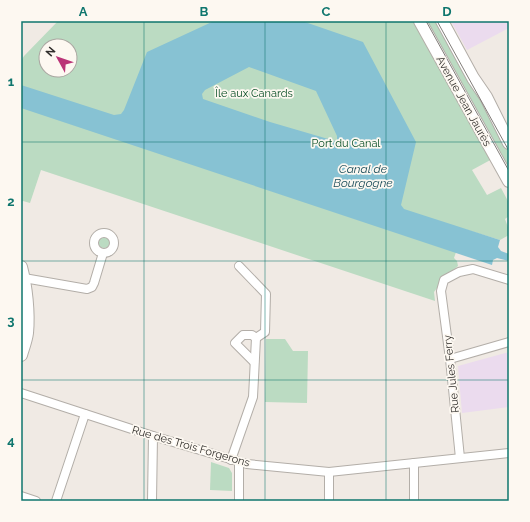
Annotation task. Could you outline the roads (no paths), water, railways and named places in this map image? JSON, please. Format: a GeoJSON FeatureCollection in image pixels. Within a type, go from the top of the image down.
{"type":"FeatureCollection","features":[{"type":"Feature","properties":{"kind":"main road","name":"Avenue Jean Jaurès"},"geometry":{"type":"LineString","coordinates":[[420,21],[509,181]]}},
{"type":"Feature","properties":{"kind":"main road","name":"Avenue Jean Jaurès"},"geometry":{"type":"LineString","coordinates":[[442,21],[473,78],[486,97],[509,143]]}},
{"type":"Feature","properties":{"kind":"main road"},"geometry":{"type":"LineString","coordinates":[[21,355],[27,335],[28,320],[22,272]]}},
{"type":"Feature","properties":{"kind":"street"},"geometry":{"type":"LineString","coordinates":[[22,272],[87,289],[92,287],[94,283],[102,253]]}},
{"type":"Feature","properties":{"kind":"street"},"geometry":{"type":"LineString","coordinates":[[239,266],[266,294],[265,332],[256,338]]}},
{"type":"Feature","properties":{"kind":"street","name":"Rue Jules Ferry"},"geometry":{"type":"LineString","coordinates":[[460,458],[450,359],[441,291],[444,280],[459,272],[473,269],[509,280]]}},
{"type":"Feature","properties":{"kind":"street"},"geometry":{"type":"LineString","coordinates":[[254,362],[235,343],[243,335],[252,335],[256,338]]}},
{"type":"Feature","properties":{"kind":"street"},"geometry":{"type":"LineString","coordinates":[[239,501],[236,461],[254,397],[256,338]]}},
{"type":"Feature","properties":{"kind":"street"},"geometry":{"type":"LineString","coordinates":[[450,359],[509,342]]}},
{"type":"Feature","properties":{"kind":"street","name":"Rue des Trois Forgerons"},"geometry":{"type":"LineString","coordinates":[[21,393],[236,461],[329,472],[509,453]]}},
{"type":"Feature","properties":{"kind":"street"},"geometry":{"type":"LineString","coordinates":[[56,501],[85,414]]}},
{"type":"Feature","properties":{"kind":"street"},"geometry":{"type":"LineString","coordinates":[[152,501],[153,436]]}},
{"type":"Feature","properties":{"kind":"street"},"geometry":{"type":"LineString","coordinates":[[414,463],[414,501]]}},
{"type":"Feature","properties":{"kind":"street"},"geometry":{"type":"LineString","coordinates":[[329,472],[329,501]]}},
{"type":"Feature","properties":{"kind":"street"},"geometry":{"type":"LineString","coordinates":[[21,496],[36,501]]}},
{"type":"Feature","properties":{"kind":"water","name":"Canal de Bourgogne"},"geometry":{"type":"Polygon","coordinates":[[[214,21],[302,21],[363,42],[416,142],[401,205],[404,209],[500,240],[498,247],[501,251],[509,254],[509,261],[497,258],[493,260],[492,265],[21,108],[21,85],[114,115],[121,114],[124,110],[147,52],[214,21]],[[249,67],[205,90],[202,94],[203,99],[270,122],[335,141],[337,140],[337,136],[316,91],[249,67]]]}},
{"type":"Feature","properties":{"kind":"tram line"},"geometry":{"type":"LineString","coordinates":[[426,21],[509,171]]}},
{"type":"Feature","properties":{"kind":"tram line"},"geometry":{"type":"LineString","coordinates":[[437,21],[509,151]]}},
{"type":"Feature","properties":{"kind":"park label","name":"Île aux Canards"},"geometry":{"type":"Point","coordinates":[254,93]}},
{"type":"Feature","properties":{"kind":"park label","name":"Port du Canal"},"geometry":{"type":"Point","coordinates":[346,143]}}]}
